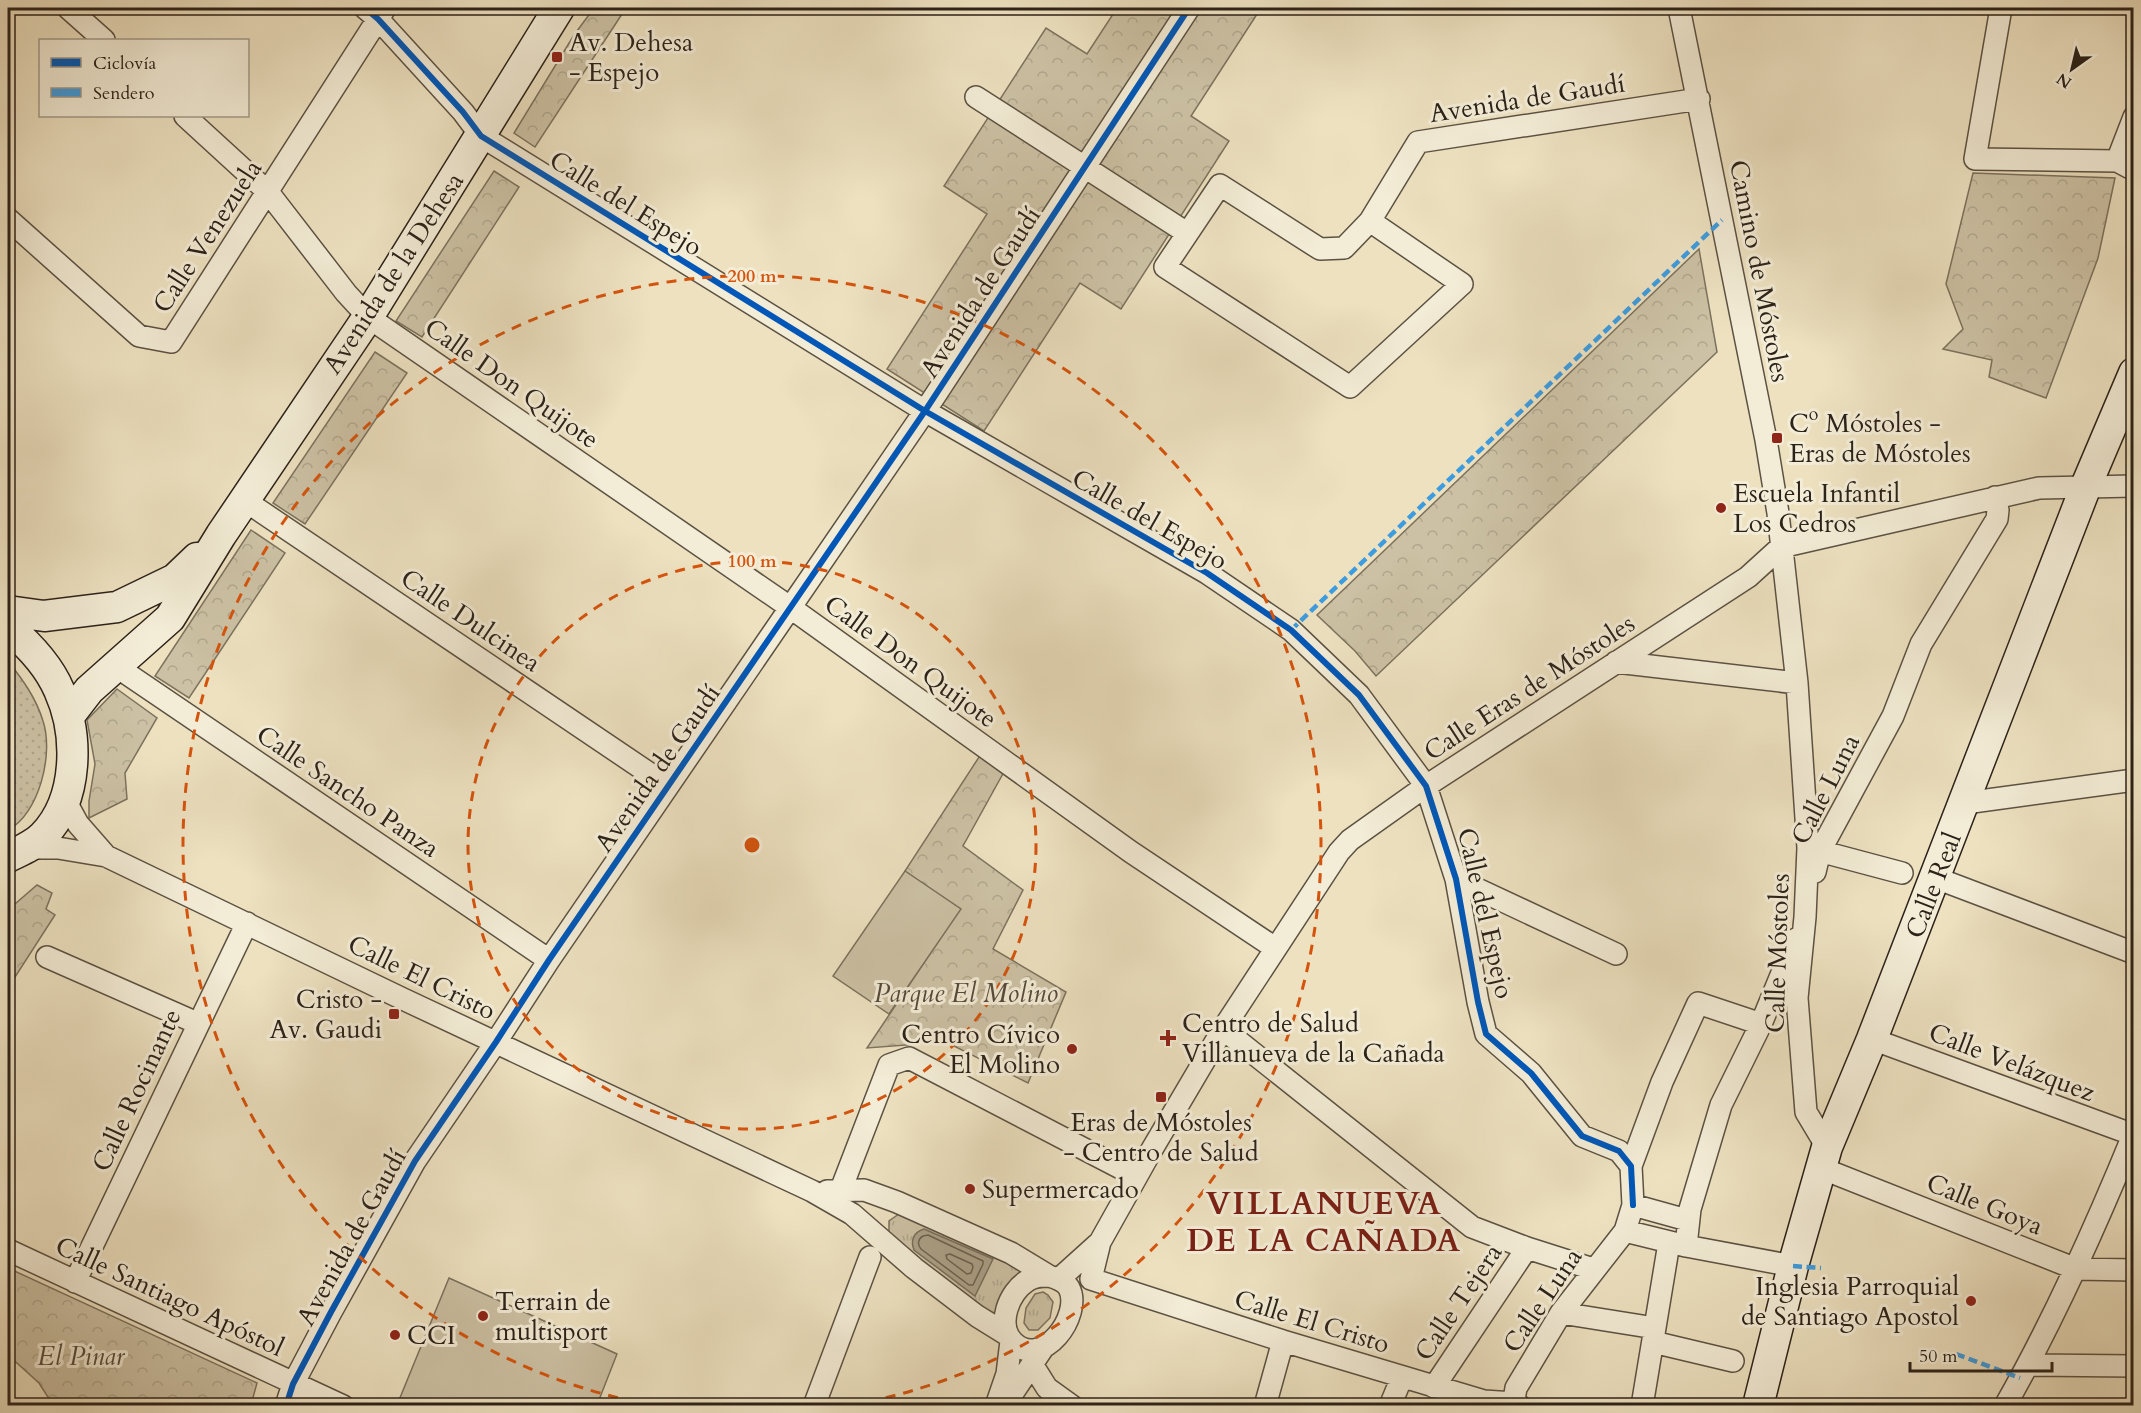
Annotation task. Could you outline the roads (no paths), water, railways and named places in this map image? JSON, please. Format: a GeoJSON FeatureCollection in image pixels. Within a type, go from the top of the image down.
{"type":"FeatureCollection","features":[{"type":"Feature","properties":{"kind":"street"},"geometry":{"type":"LineString","coordinates":[[68,8],[103,39]]}},
{"type":"Feature","properties":{"kind":"street","name":"Avenida de la Dehesa"},"geometry":{"type":"LineString","coordinates":[[69,716],[89,690],[170,618],[244,500],[368,317],[560,8]]}},
{"type":"Feature","properties":{"kind":"street","name":"Avenida de Gaudí"},"geometry":{"type":"LineString","coordinates":[[286,1406],[293,1384],[415,1161],[549,960],[925,411],[1190,8]]}},
{"type":"Feature","properties":{"kind":"street","name":"Camino de Móstoles"},"geometry":{"type":"LineString","coordinates":[[1679,8],[1766,440],[1778,513],[1780,547]]}},
{"type":"Feature","properties":{"kind":"street"},"geometry":{"type":"LineString","coordinates":[[2001,8],[1975,159],[2125,165],[2133,117]]}},
{"type":"Feature","properties":{"kind":"street"},"geometry":{"type":"LineString","coordinates":[[376,11],[481,136]]}},
{"type":"Feature","properties":{"kind":"street","name":"Calle Venezuela"},"geometry":{"type":"LineString","coordinates":[[8,219],[139,336],[171,342],[268,192],[376,11]]}},
{"type":"Feature","properties":{"kind":"street"},"geometry":{"type":"LineString","coordinates":[[976,97],[1187,232]]}},
{"type":"Feature","properties":{"kind":"street","name":"Avenida de Gaudí"},"geometry":{"type":"LineString","coordinates":[[1370,221],[1462,284],[1350,387],[1165,267],[1220,185],[1320,249],[1344,248],[1370,221],[1418,142],[1699,99]]}},
{"type":"Feature","properties":{"kind":"street","name":"Calle Don Quijote"},"geometry":{"type":"LineString","coordinates":[[187,117],[268,192],[346,293],[368,317],[792,608],[1131,852],[1275,948]]}},
{"type":"Feature","properties":{"kind":"street","name":"Calle del Espejo"},"geometry":{"type":"LineString","coordinates":[[481,136],[925,411],[1207,573],[1291,630],[1359,694],[1426,786],[1456,879],[1486,1034],[1531,1073],[1582,1136],[1619,1151],[1631,1166]]}},
{"type":"Feature","properties":{"kind":"street","name":"Calle Real"},"geometry":{"type":"LineString","coordinates":[[1758,1406],[1793,1266],[1824,1157],[1936,878],[2086,486],[2133,373]]}},
{"type":"Feature","properties":{"kind":"street"},"geometry":{"type":"LineString","coordinates":[[1780,547],[2039,488],[2133,486]]}},
{"type":"Feature","properties":{"kind":"street","name":"Calle Luna"},"geometry":{"type":"LineString","coordinates":[[1642,1406],[1654,1335],[1678,1244],[1688,1220],[1721,1106],[1761,1024],[1805,917],[1814,849],[1893,716],[1921,644],[1997,519],[1998,510],[1995,497]]}},
{"type":"Feature","properties":{"kind":"street","name":"Calle Dulcinea"},"geometry":{"type":"LineString","coordinates":[[244,500],[669,786]]}},
{"type":"Feature","properties":{"kind":"street","name":"Avenida de la Dehesa"},"geometry":{"type":"LineString","coordinates":[[8,611],[44,616],[117,607],[175,579],[221,535]]}},
{"type":"Feature","properties":{"kind":"street","name":"Calle Eras de Móstoles"},"geometry":{"type":"LineString","coordinates":[[1090,1279],[1100,1242],[1136,1176],[1223,1029],[1339,852],[1350,840],[1426,786],[1748,577],[1780,547]]}},
{"type":"Feature","properties":{"kind":"street","name":"Calle Móstoles"},"geometry":{"type":"LineString","coordinates":[[1780,547],[1814,849]]}},
{"type":"Feature","properties":{"kind":"street"},"geometry":{"type":"LineString","coordinates":[[8,627],[28,644],[59,689],[69,716],[72,735],[71,768],[65,800],[43,836],[18,852]]}},
{"type":"Feature","properties":{"kind":"street"},"geometry":{"type":"LineString","coordinates":[[1616,662],[1797,683]]}},
{"type":"Feature","properties":{"kind":"street","name":"Calle Sancho Panza"},"geometry":{"type":"LineString","coordinates":[[117,667],[549,960]]}},
{"type":"Feature","properties":{"kind":"street"},"geometry":{"type":"LineString","coordinates":[[1965,803],[2133,780]]}},
{"type":"Feature","properties":{"kind":"street","name":"Calle El Cristo"},"geometry":{"type":"LineString","coordinates":[[65,800],[78,824],[106,856]]}},
{"type":"Feature","properties":{"kind":"street","name":"Calle El Cristo"},"geometry":{"type":"LineString","coordinates":[[18,852],[58,848],[106,856],[812,1191],[852,1214],[914,1268],[977,1316],[1009,1337]]}},
{"type":"Feature","properties":{"kind":"street"},"geometry":{"type":"LineString","coordinates":[[1814,849],[1902,873]]}},
{"type":"Feature","properties":{"kind":"street"},"geometry":{"type":"LineString","coordinates":[[1936,878],[2133,953]]}},
{"type":"Feature","properties":{"kind":"street"},"geometry":{"type":"LineString","coordinates":[[1456,879],[1616,954]]}},
{"type":"Feature","properties":{"kind":"street","name":"Calle Móstoles"},"geometry":{"type":"LineString","coordinates":[[1805,917],[1797,998],[1806,1112],[1824,1157]]}},
{"type":"Feature","properties":{"kind":"street","name":"Calle Rocinante"},"geometry":{"type":"LineString","coordinates":[[75,1282],[197,1023],[247,923]]}},
{"type":"Feature","properties":{"kind":"street"},"geometry":{"type":"LineString","coordinates":[[47,957],[197,1023]]}},
{"type":"Feature","properties":{"kind":"street"},"geometry":{"type":"LineString","coordinates":[[1761,1024],[1698,1003],[1662,1082],[1631,1166],[1633,1205],[1625,1231],[1678,1244],[1793,1266]]}},
{"type":"Feature","properties":{"kind":"street"},"geometry":{"type":"LineString","coordinates":[[1223,1029],[1472,1227],[1527,1248],[1593,1269]]}},
{"type":"Feature","properties":{"kind":"street","name":"Calle Velázquez"},"geometry":{"type":"LineString","coordinates":[[1872,1039],[2133,1135]]}},
{"type":"Feature","properties":{"kind":"street"},"geometry":{"type":"LineString","coordinates":[[840,1192],[889,1065],[909,1058],[1136,1176]]}},
{"type":"Feature","properties":{"kind":"street"},"geometry":{"type":"LineString","coordinates":[[2005,1406],[2076,1269],[2133,1135]]}},
{"type":"Feature","properties":{"kind":"street","name":"Calle Goya"},"geometry":{"type":"LineString","coordinates":[[1824,1157],[2076,1269],[2133,1270]]}},
{"type":"Feature","properties":{"kind":"street","name":"Calle El Cristo"},"geometry":{"type":"LineString","coordinates":[[812,1191],[864,1190],[897,1202],[1011,1253],[1059,1281]]}},
{"type":"Feature","properties":{"kind":"street"},"geometry":{"type":"LineString","coordinates":[[814,1406],[870,1257],[871,1229],[880,1210],[897,1202]]}},
{"type":"Feature","properties":{"kind":"street"},"geometry":{"type":"LineString","coordinates":[[1633,1205],[1688,1220]]}},
{"type":"Feature","properties":{"kind":"street","name":"Calle Luna"},"geometry":{"type":"LineString","coordinates":[[1516,1405],[1516,1388],[1561,1313],[1593,1269],[1625,1231]]}},
{"type":"Feature","properties":{"kind":"street","name":"Calle Eras de Móstoles"},"geometry":{"type":"LineString","coordinates":[[1059,1281],[1100,1242]]}},
{"type":"Feature","properties":{"kind":"street","name":"Calle Tejera"},"geometry":{"type":"LineString","coordinates":[[1434,1387],[1527,1248]]}},
{"type":"Feature","properties":{"kind":"street","name":"Calle Santiago Apóstol"},"geometry":{"type":"LineString","coordinates":[[8,1250],[343,1406]]}},
{"type":"Feature","properties":{"kind":"street"},"geometry":{"type":"LineString","coordinates":[[870,1257],[888,1259],[914,1268]]}},
{"type":"Feature","properties":{"kind":"street"},"geometry":{"type":"LineString","coordinates":[[996,1406],[1007,1374],[1009,1337],[1005,1319],[1007,1310],[1020,1287],[1037,1276],[1059,1281],[1090,1279]]}},
{"type":"Feature","properties":{"kind":"street","name":"Calle El Cristo"},"geometry":{"type":"LineString","coordinates":[[1090,1279],[1434,1387],[1484,1401],[1516,1405]]}},
{"type":"Feature","properties":{"kind":"street"},"geometry":{"type":"LineString","coordinates":[[1004,1406],[1037,1356],[1058,1334],[1069,1315],[1070,1294],[1059,1281]]}},
{"type":"Feature","properties":{"kind":"street"},"geometry":{"type":"LineString","coordinates":[[1561,1313],[1654,1335],[1733,1361]]}},
{"type":"Feature","properties":{"kind":"street"},"geometry":{"type":"LineString","coordinates":[[1009,1337],[1026,1349],[1035,1350],[1047,1388],[1072,1406]]}},
{"type":"Feature","properties":{"kind":"street"},"geometry":{"type":"LineString","coordinates":[[1265,1406],[1282,1341]]}},
{"type":"Feature","properties":{"kind":"street"},"geometry":{"type":"LineString","coordinates":[[2028,1365],[2133,1366]]}},
{"type":"Feature","properties":{"kind":"street"},"geometry":{"type":"LineString","coordinates":[[1390,1406],[1402,1377]]}},
{"type":"Feature","properties":{"kind":"water"},"geometry":{"type":"Polygon","coordinates":[[[924,1229],[993,1259],[975,1296],[914,1250],[912,1243],[914,1237],[924,1229]]]}},
{"type":"Feature","properties":{"kind":"place","name":"Av. Dehesa - Espejo"},"geometry":{"type":"Point","coordinates":[557,57]}},
{"type":"Feature","properties":{"kind":"place","name":"Cº Móstoles - Eras de Móstoles"},"geometry":{"type":"Point","coordinates":[1777,438]}},
{"type":"Feature","properties":{"kind":"place","name":"Escuela Infantil Los Cedros"},"geometry":{"type":"Point","coordinates":[1721,508]}},
{"type":"Feature","properties":{"kind":"place","name":"Cristo - Av. Gaudi"},"geometry":{"type":"Point","coordinates":[394,1014]}},
{"type":"Feature","properties":{"kind":"place","name":"Centro de Salud Villanueva de la Cañada"},"geometry":{"type":"Point","coordinates":[1168,1038]}},
{"type":"Feature","properties":{"kind":"place","name":"Centro Cívico El Molino"},"geometry":{"type":"Point","coordinates":[1072,1049]}},
{"type":"Feature","properties":{"kind":"place","name":"Eras de Móstoles - Centro de Salud"},"geometry":{"type":"Point","coordinates":[1161,1097]}},
{"type":"Feature","properties":{"kind":"place","name":"Supermercado"},"geometry":{"type":"Point","coordinates":[970,1189]}},
{"type":"Feature","properties":{"kind":"place","name":"Inglesia Parroquial de Santiago Apostol"},"geometry":{"type":"Point","coordinates":[1971,1301]}},
{"type":"Feature","properties":{"kind":"place","name":"Terrain de multisport"},"geometry":{"type":"Point","coordinates":[483,1316]}},
{"type":"Feature","properties":{"kind":"place","name":"CCI"},"geometry":{"type":"Point","coordinates":[395,1335]}},
{"type":"Feature","properties":{"kind":"district","name":"VILLANUEVA DE LA CAÑADA"},"geometry":{"type":"Point","coordinates":[1324,1222]}},
{"type":"Feature","properties":{"kind":"park label","name":"Parque El Molino"},"geometry":{"type":"Point","coordinates":[966,993]}},
{"type":"Feature","properties":{"kind":"park label","name":"El Pinar"},"geometry":{"type":"Point","coordinates":[81,1356]}}]}
